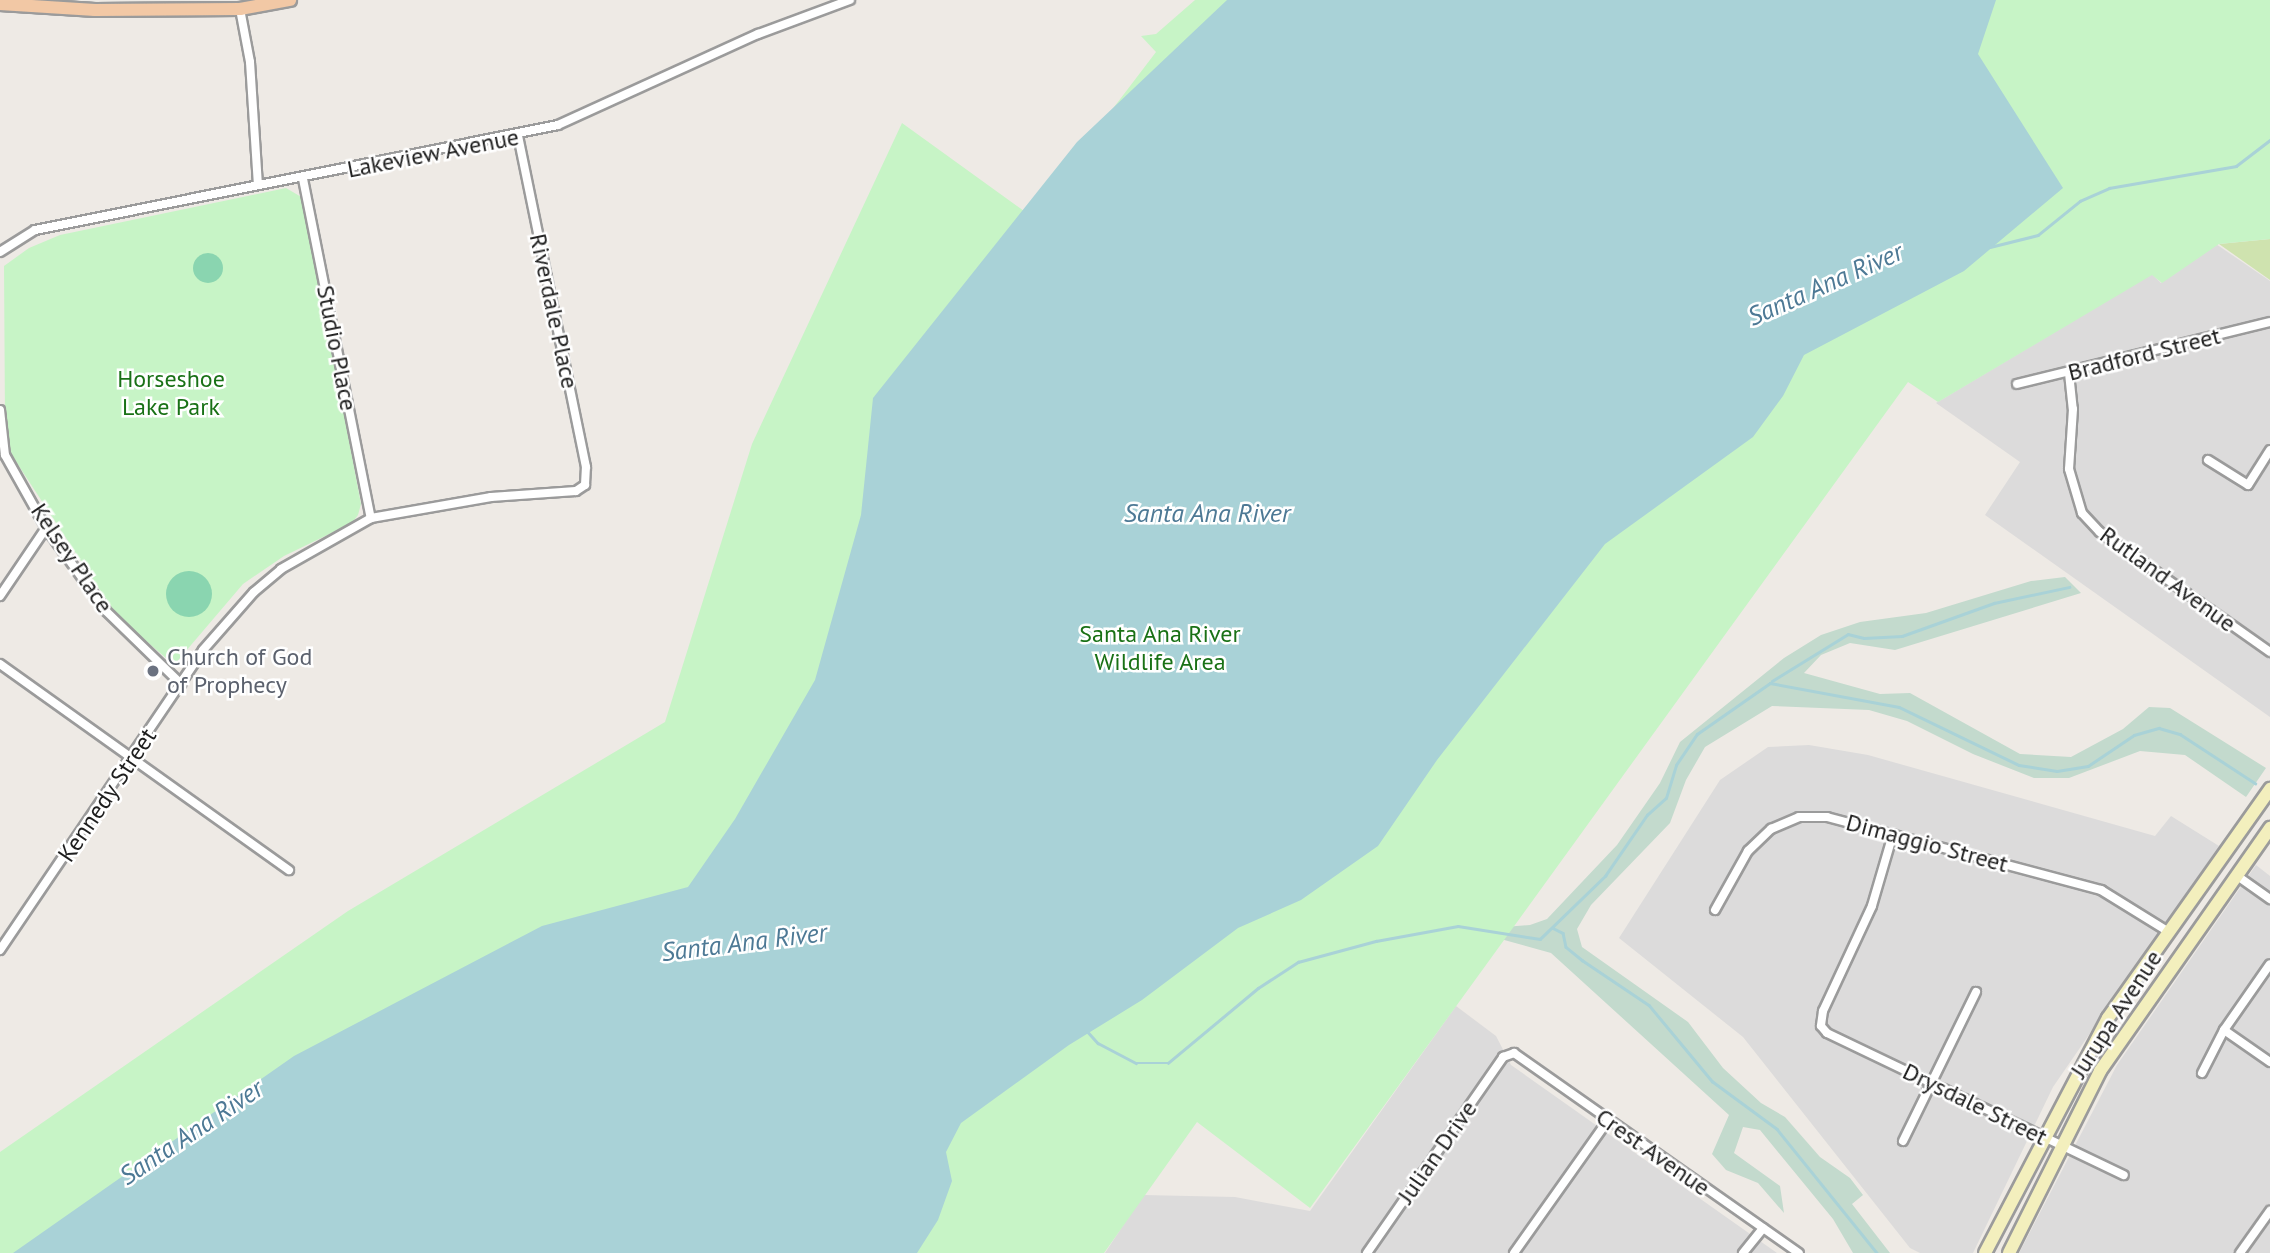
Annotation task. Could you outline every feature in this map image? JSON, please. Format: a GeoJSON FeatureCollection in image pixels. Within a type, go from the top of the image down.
{"type":"FeatureCollection","features":[{"type":"Feature","properties":{"kind":"main road"},"geometry":{"type":"LineString","coordinates":[[0,4],[95,10],[290,0]]}},
{"type":"Feature","properties":{"kind":"main road","name":"Jurupa Avenue"},"geometry":{"type":"LineString","coordinates":[[1985,1253],[2108,1018],[2270,789]]}},
{"type":"Feature","properties":{"kind":"main road","name":"Jurupa Avenue"},"geometry":{"type":"LineString","coordinates":[[2009,1253],[2060,1145],[2139,1010],[2270,828]]}},
{"type":"Feature","properties":{"kind":"street","name":"Lakeview Avenue"},"geometry":{"type":"LineString","coordinates":[[0,252],[35,230],[518,136],[620,100],[758,34],[850,0]]}},
{"type":"Feature","properties":{"kind":"street"},"geometry":{"type":"LineString","coordinates":[[242,4],[250,62],[258,186]]}},
{"type":"Feature","properties":{"kind":"street","name":"Riverdale Place"},"geometry":{"type":"LineString","coordinates":[[518,136],[586,467],[585,485]]}},
{"type":"Feature","properties":{"kind":"street","name":"Studio Place"},"geometry":{"type":"LineString","coordinates":[[303,179],[371,518]]}},
{"type":"Feature","properties":{"kind":"street","name":"Bradford Street"},"geometry":{"type":"LineString","coordinates":[[2017,384],[2270,322]]}},
{"type":"Feature","properties":{"kind":"street","name":"Rutland Avenue"},"geometry":{"type":"LineString","coordinates":[[2069,373],[2073,409],[2069,468],[2082,513],[2100,532],[2270,652]]}},
{"type":"Feature","properties":{"kind":"street","name":"Kelsey Place"},"geometry":{"type":"LineString","coordinates":[[0,410],[5,454],[46,528],[106,611],[181,684]]}},
{"type":"Feature","properties":{"kind":"street"},"geometry":{"type":"LineString","coordinates":[[2207,460],[2248,485],[2270,450]]}},
{"type":"Feature","properties":{"kind":"street","name":"Kennedy Street"},"geometry":{"type":"LineString","coordinates":[[0,950],[219,630],[254,592],[314,548],[371,518],[491,497],[576,491],[585,485]]}},
{"type":"Feature","properties":{"kind":"street"},"geometry":{"type":"LineString","coordinates":[[0,596],[46,528]]}},
{"type":"Feature","properties":{"kind":"street"},"geometry":{"type":"LineString","coordinates":[[0,664],[289,870]]}},
{"type":"Feature","properties":{"kind":"street","name":"Dimaggio Street"},"geometry":{"type":"LineString","coordinates":[[1715,910],[1748,851],[1771,829],[1799,817],[1827,817],[2101,890],[2169,932]]}},
{"type":"Feature","properties":{"kind":"street","name":"Drysdale Street"},"geometry":{"type":"LineString","coordinates":[[1893,834],[1872,906],[1823,1011],[1821,1026],[1827,1034],[2124,1175]]}},
{"type":"Feature","properties":{"kind":"street"},"geometry":{"type":"LineString","coordinates":[[2236,875],[2270,899]]}},
{"type":"Feature","properties":{"kind":"street"},"geometry":{"type":"LineString","coordinates":[[2202,1073],[2224,1030],[2270,964]]}},
{"type":"Feature","properties":{"kind":"street"},"geometry":{"type":"LineString","coordinates":[[1903,1141],[1976,992]]}},
{"type":"Feature","properties":{"kind":"street"},"geometry":{"type":"LineString","coordinates":[[2224,1030],[2270,1062]]}},
{"type":"Feature","properties":{"kind":"street","name":"Crest Avenue"},"geometry":{"type":"LineString","coordinates":[[1508,1054],[1514,1053],[1799,1253]]}},
{"type":"Feature","properties":{"kind":"street","name":"Julian Drive"},"geometry":{"type":"LineString","coordinates":[[1367,1253],[1508,1054]]}},
{"type":"Feature","properties":{"kind":"street"},"geometry":{"type":"LineString","coordinates":[[1514,1253],[1608,1120]]}},
{"type":"Feature","properties":{"kind":"street"},"geometry":{"type":"LineString","coordinates":[[2240,1253],[2270,1211]]}},
{"type":"Feature","properties":{"kind":"street"},"geometry":{"type":"LineString","coordinates":[[1743,1253],[1763,1228]]}},
{"type":"Feature","properties":{"kind":"shaded area"},"geometry":{"type":"Polygon","coordinates":[[[2216,244],[2270,281],[2270,717],[1985,515],[2020,462],[1936,403],[2152,274],[2161,283],[2216,244]]]}},
{"type":"Feature","properties":{"kind":"shaded area"},"geometry":{"type":"Polygon","coordinates":[[[1809,745],[1868,755],[2155,836],[2171,816],[2219,846],[2053,1087],[1973,1253],[1920,1253],[1910,1248],[1743,1037],[1619,938],[1720,780],[1768,747],[1809,745]]]}},
{"type":"Feature","properties":{"kind":"shaded area"},"geometry":{"type":"Polygon","coordinates":[[[2256,865],[2270,876],[2270,1253],[2019,1253],[2117,1065],[2256,865]]]}},
{"type":"Feature","properties":{"kind":"shaded area"},"geometry":{"type":"Polygon","coordinates":[[[1456,1006],[1496,1036],[1511,1065],[1777,1253],[1105,1253],[1143,1195],[1235,1197],[1310,1211],[1456,1006]]]}},
{"type":"Feature","properties":{"kind":"green space","name":"Santa Ana River"},"geometry":{"type":"Polygon","coordinates":[[[1195,0],[2270,0],[2270,239],[2219,244],[2162,283],[2152,275],[1938,402],[1908,382],[1310,1208],[1197,1122],[1104,1253],[0,1253],[0,1152],[348,911],[665,722],[752,444],[902,123],[1031,216],[1156,52],[1141,36],[1156,34],[1195,0]]]}},
{"type":"Feature","properties":{"kind":"green space","name":"Horseshoe Lake Park"},"geometry":{"type":"Polygon","coordinates":[[[286,188],[303,198],[361,504],[352,523],[284,556],[243,584],[174,665],[117,616],[11,454],[5,421],[4,266],[29,248],[60,235],[286,188]]]}},
{"type":"Feature","properties":{"kind":"green space"},"geometry":{"type":"Polygon","coordinates":[[[2270,239],[2270,280],[2219,244],[2270,239]]]}},
{"type":"Feature","properties":{"kind":"green space"},"geometry":{"type":"Polygon","coordinates":[[[208,253],[219,257],[223,268],[219,279],[208,283],[197,279],[193,268],[197,257],[208,253]]]}},
{"type":"Feature","properties":{"kind":"green space"},"geometry":{"type":"Polygon","coordinates":[[[189,571],[205,578],[212,594],[205,610],[189,617],[173,610],[166,594],[173,578],[189,571]]]}},
{"type":"Feature","properties":{"kind":"green space"},"geometry":{"type":"Polygon","coordinates":[[[2065,577],[2081,593],[1895,650],[1850,643],[1821,655],[1804,673],[1880,694],[1910,693],[2020,754],[2071,757],[2123,729],[2149,707],[2170,708],[2266,768],[2246,797],[2185,755],[2140,751],[2069,778],[2034,778],[1973,754],[1907,721],[1869,710],[1772,706],[1705,747],[1686,780],[1670,823],[1591,905],[1577,929],[1582,947],[1688,1022],[1723,1068],[1761,1103],[1785,1117],[1820,1157],[1850,1178],[1863,1195],[1852,1204],[1890,1253],[1853,1253],[1833,1219],[1760,1130],[1743,1127],[1734,1153],[1780,1186],[1784,1213],[1758,1183],[1726,1170],[1712,1154],[1729,1115],[1551,953],[1468,930],[1530,925],[1547,919],[1617,845],[1660,783],[1680,742],[1784,658],[1821,635],[1860,622],[1926,613],[2031,581],[2065,577]]]}},
{"type":"Feature","properties":{"kind":"water","name":"Santa Ana River"},"geometry":{"type":"Polygon","coordinates":[[[1227,0],[1996,0],[1978,54],[2063,188],[1964,271],[1804,355],[1783,396],[1753,437],[1605,544],[1437,760],[1378,846],[1301,900],[1238,928],[1142,1000],[1069,1045],[961,1123],[946,1152],[952,1181],[938,1220],[917,1253],[13,1253],[294,1056],[542,926],[688,887],[735,819],[815,680],[861,515],[873,398],[1077,142],[1227,0]]]}},
{"type":"Feature","properties":{"kind":"waterway"},"geometry":{"type":"LineString","coordinates":[[1990,247],[2038,235],[2080,201],[2109,188],[2236,166],[2270,140]]}},
{"type":"Feature","properties":{"kind":"waterway"},"geometry":{"type":"LineString","coordinates":[[1772,681],[1848,634],[1864,638],[1902,636],[1994,603],[2069,587]]}},
{"type":"Feature","properties":{"kind":"waterway"},"geometry":{"type":"LineString","coordinates":[[1088,1032],[1098,1043],[1136,1063],[1168,1063],[1258,988],[1298,962],[1376,941],[1458,926],[1540,939],[1605,876],[1647,815],[1666,798],[1676,765],[1697,734],[1770,683],[1899,707],[2019,765],[2057,771],[2088,766],[2134,735],[2159,728],[2180,734],[2255,783]]}},
{"type":"Feature","properties":{"kind":"waterway"},"geometry":{"type":"LineString","coordinates":[[1553,928],[1563,933],[1566,947],[1582,960],[1649,1005],[1712,1081],[1777,1129],[1877,1253]]}},
{"type":"Feature","properties":{"kind":"place","name":"Church of God of Prophecy"},"geometry":{"type":"Point","coordinates":[153,671]}},
{"type":"Feature","properties":{"kind":"park label","name":"Santa Ana River Wildlife Area"},"geometry":{"type":"Point","coordinates":[1160,648]}}]}
